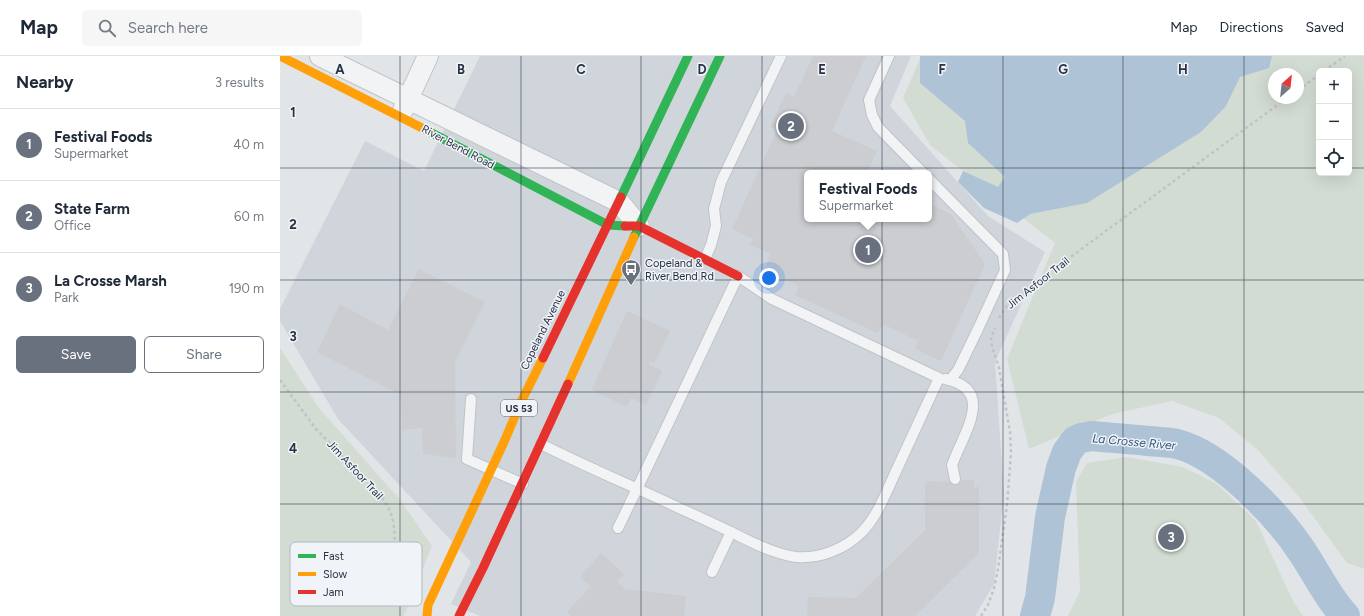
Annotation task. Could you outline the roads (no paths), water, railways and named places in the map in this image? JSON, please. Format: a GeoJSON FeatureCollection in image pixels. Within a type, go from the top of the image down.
{"type":"FeatureCollection","features":[{"type":"Feature","properties":{"kind":"main road","name":"River Bend Road"},"geometry":{"type":"LineString","coordinates":[[280,56],[404,108],[608,225],[639,226],[738,276]]}},
{"type":"Feature","properties":{"kind":"main road","name":"Copeland Avenue"},"geometry":{"type":"LineString","coordinates":[[427,616],[428,605],[521,402],[608,225],[688,56]]}},
{"type":"Feature","properties":{"kind":"main road","name":"US 53"},"geometry":{"type":"LineString","coordinates":[[459,616],[541,444],[639,226],[720,56]]}},
{"type":"Feature","properties":{"kind":"street","name":"River Bend Road"},"geometry":{"type":"LineString","coordinates":[[320,56],[404,108],[619,202],[639,226]]}},
{"type":"Feature","properties":{"kind":"street"},"geometry":{"type":"LineString","coordinates":[[404,108],[428,56]]}},
{"type":"Feature","properties":{"kind":"lane"},"geometry":{"type":"LineString","coordinates":[[705,259],[711,245],[716,226],[714,209],[721,182],[781,56]]}},
{"type":"Feature","properties":{"kind":"lane"},"geometry":{"type":"LineString","coordinates":[[890,56],[869,100],[872,115],[878,127],[921,170]]}},
{"type":"Feature","properties":{"kind":"lane"},"geometry":{"type":"LineString","coordinates":[[932,182],[1003,254],[1005,270],[958,370],[950,380]]}},
{"type":"Feature","properties":{"kind":"lane"},"geometry":{"type":"LineString","coordinates":[[618,528],[738,276],[772,299],[939,378],[960,384],[970,393],[974,406],[952,466],[955,479]]}},
{"type":"Feature","properties":{"kind":"lane"},"geometry":{"type":"LineString","coordinates":[[541,444],[770,551],[796,557],[804,557],[831,552],[853,540],[868,524],[879,507],[939,378]]}},
{"type":"Feature","properties":{"kind":"lane"},"geometry":{"type":"LineString","coordinates":[[471,399],[467,459],[522,484]]}},
{"type":"Feature","properties":{"kind":"lane"},"geometry":{"type":"LineString","coordinates":[[712,572],[731,532]]}},
{"type":"Feature","properties":{"kind":"water"},"geometry":{"type":"Polygon","coordinates":[[[920,56],[1272,56],[1269,68],[1240,77],[1226,106],[1201,132],[1087,203],[1030,214],[1017,223],[984,208],[958,182],[963,171],[998,187],[1005,177],[968,143],[965,121],[920,83],[920,56]]]}},
{"type":"Feature","properties":{"kind":"waterway","name":"La Crosse River"},"geometry":{"type":"LineString","coordinates":[[1035,616],[1040,598],[1050,517],[1061,468],[1067,452],[1075,441],[1092,436],[1167,442],[1194,450],[1212,460],[1248,489],[1279,522],[1303,553],[1328,594],[1345,616]]}},
{"type":"Feature","properties":{"kind":"place","name":"State Farm"},"geometry":{"type":"Point","coordinates":[791,126]}},
{"type":"Feature","properties":{"kind":"place","name":"Festival Foods"},"geometry":{"type":"Point","coordinates":[868,250]}},
{"type":"Feature","properties":{"kind":"place","name":"Copeland & River Bend Rd"},"geometry":{"type":"Point","coordinates":[631,286]}},
{"type":"Feature","properties":{"kind":"place","name":"La Crosse Marsh"},"geometry":{"type":"Point","coordinates":[1171,537]}}]}
